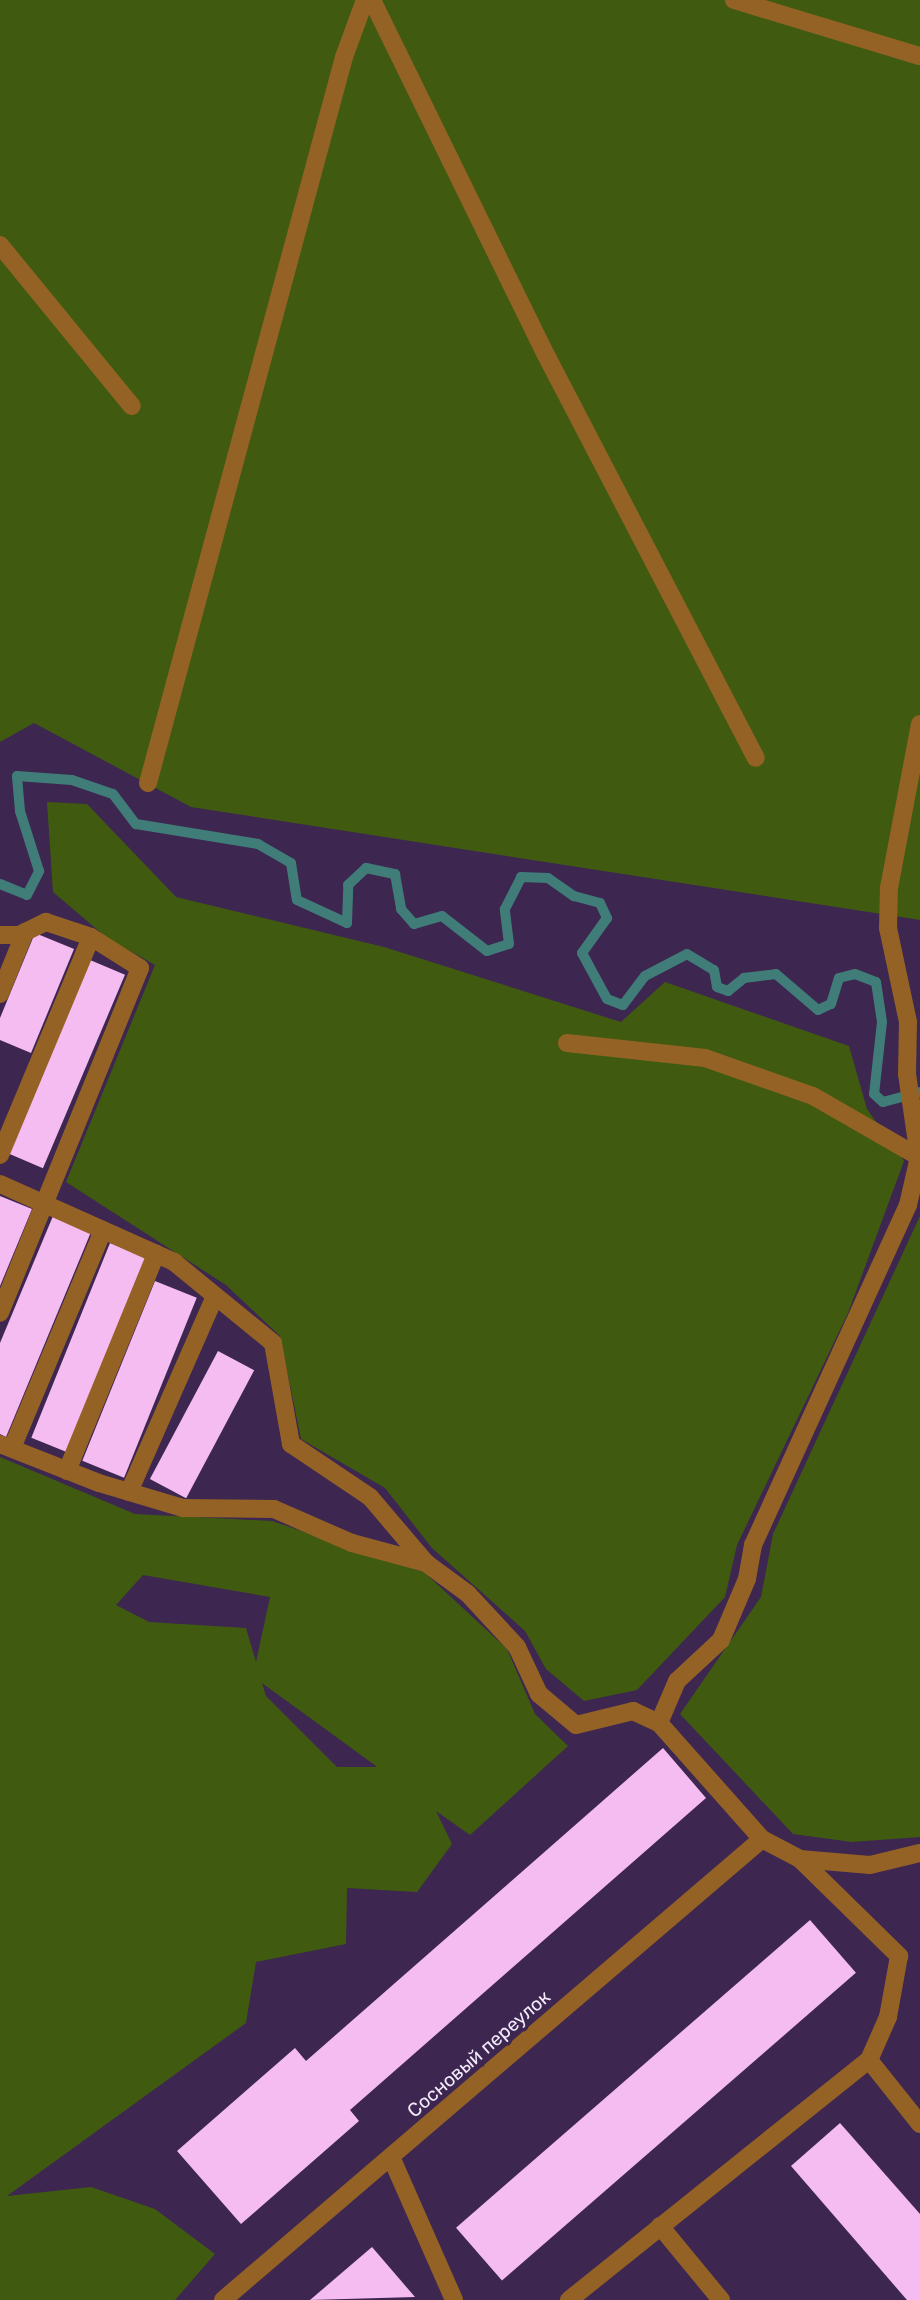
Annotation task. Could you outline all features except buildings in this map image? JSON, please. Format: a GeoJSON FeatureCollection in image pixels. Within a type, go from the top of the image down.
{"type":"FeatureCollection","features":[{"type":"Feature","properties":{"kind":"street"},"geometry":{"type":"LineString","coordinates":[[148,783],[344,57],[365,0]]}},
{"type":"Feature","properties":{"kind":"street"},"geometry":{"type":"LineString","coordinates":[[372,0],[547,355],[756,758]]}},
{"type":"Feature","properties":{"kind":"street"},"geometry":{"type":"LineString","coordinates":[[734,0],[794,9],[920,56]]}},
{"type":"Feature","properties":{"kind":"street"},"geometry":{"type":"LineString","coordinates":[[0,245],[132,406]]}},
{"type":"Feature","properties":{"kind":"street"},"geometry":{"type":"LineString","coordinates":[[659,1723],[677,1681],[721,1640],[747,1579],[753,1545],[908,1205],[919,1157],[907,1074],[908,1022],[888,928],[888,888],[920,724]]}},
{"type":"Feature","properties":{"kind":"street"},"geometry":{"type":"LineString","coordinates":[[0,935],[25,932],[46,922],[91,937],[139,968],[0,1313]]}},
{"type":"Feature","properties":{"kind":"street"},"geometry":{"type":"LineString","coordinates":[[0,994],[25,932]]}},
{"type":"Feature","properties":{"kind":"street"},"geometry":{"type":"LineString","coordinates":[[0,1155],[91,937]]}},
{"type":"Feature","properties":{"kind":"street"},"geometry":{"type":"LineString","coordinates":[[567,1043],[705,1058],[813,1096],[919,1157]]}},
{"type":"Feature","properties":{"kind":"street"},"geometry":{"type":"LineString","coordinates":[[0,1184],[156,1254],[215,1296],[273,1343],[291,1444],[370,1497],[426,1563],[468,1594],[517,1647],[539,1694],[576,1725],[633,1711],[659,1723],[762,1839],[800,1859],[899,1956],[888,2017],[869,2060],[569,2300]]}},
{"type":"Feature","properties":{"kind":"street"},"geometry":{"type":"LineString","coordinates":[[103,1230],[6,1446],[67,1471],[183,1508],[274,1510],[352,1543],[426,1563]]}},
{"type":"Feature","properties":{"kind":"street"},"geometry":{"type":"LineString","coordinates":[[67,1471],[156,1254]]}},
{"type":"Feature","properties":{"kind":"street"},"geometry":{"type":"LineString","coordinates":[[129,1492],[215,1296]]}},
{"type":"Feature","properties":{"kind":"street","name":"Сосновый переулок"},"geometry":{"type":"LineString","coordinates":[[223,2300],[762,1839]]}},
{"type":"Feature","properties":{"kind":"street"},"geometry":{"type":"LineString","coordinates":[[800,1859],[870,1865],[920,1853]]}},
{"type":"Feature","properties":{"kind":"street"},"geometry":{"type":"LineString","coordinates":[[869,2060],[920,2124]]}},
{"type":"Feature","properties":{"kind":"street"},"geometry":{"type":"LineString","coordinates":[[391,2157],[454,2300]]}},
{"type":"Feature","properties":{"kind":"street"},"geometry":{"type":"LineString","coordinates":[[660,2226],[721,2300]]}},
{"type":"Feature","properties":{"kind":"green space"},"geometry":{"type":"Polygon","coordinates":[[[0,0],[920,0],[920,920],[191,807],[34,723],[0,742],[0,0]]]}},
{"type":"Feature","properties":{"kind":"green space"},"geometry":{"type":"Polygon","coordinates":[[[47,802],[87,804],[176,897],[384,947],[621,1022],[665,982],[849,1046],[867,1109],[904,1161],[848,1313],[737,1545],[725,1597],[637,1690],[584,1701],[546,1669],[525,1631],[432,1548],[385,1488],[301,1439],[280,1336],[226,1285],[66,1182],[155,965],[107,938],[53,892],[47,802]]]}},
{"type":"Feature","properties":{"kind":"green space"},"geometry":{"type":"Polygon","coordinates":[[[920,1216],[920,1837],[852,1842],[793,1834],[680,1714],[761,1597],[773,1534],[920,1216]]]}},
{"type":"Feature","properties":{"kind":"green space"},"geometry":{"type":"Polygon","coordinates":[[[0,1457],[135,1514],[272,1521],[424,1572],[507,1649],[535,1714],[568,1746],[470,1835],[436,1811],[452,1844],[417,1892],[347,1888],[346,1944],[256,1962],[246,2023],[7,2196],[91,2187],[155,2209],[215,2254],[175,2300],[0,2300],[0,1457]],[[143,1575],[116,1605],[149,1622],[246,1628],[256,1662],[270,1597],[143,1575]],[[262,1683],[266,1696],[337,1767],[376,1767],[376,1766],[262,1683]]]}},
{"type":"Feature","properties":{"kind":"waterway"},"geometry":{"type":"LineString","coordinates":[[0,884],[27,895],[39,871],[20,811],[17,776],[72,780],[113,794],[136,824],[258,844],[291,863],[297,900],[347,923],[348,885],[366,868],[395,874],[401,909],[414,924],[442,916],[487,951],[509,944],[505,909],[521,877],[548,878],[574,896],[600,903],[607,918],[582,953],[607,999],[623,1005],[645,976],[687,954],[714,970],[717,987],[728,991],[744,978],[776,974],[818,1010],[831,1004],[839,978],[855,974],[876,982],[882,1022],[874,1094],[883,1102],[920,1092]]}}]}
